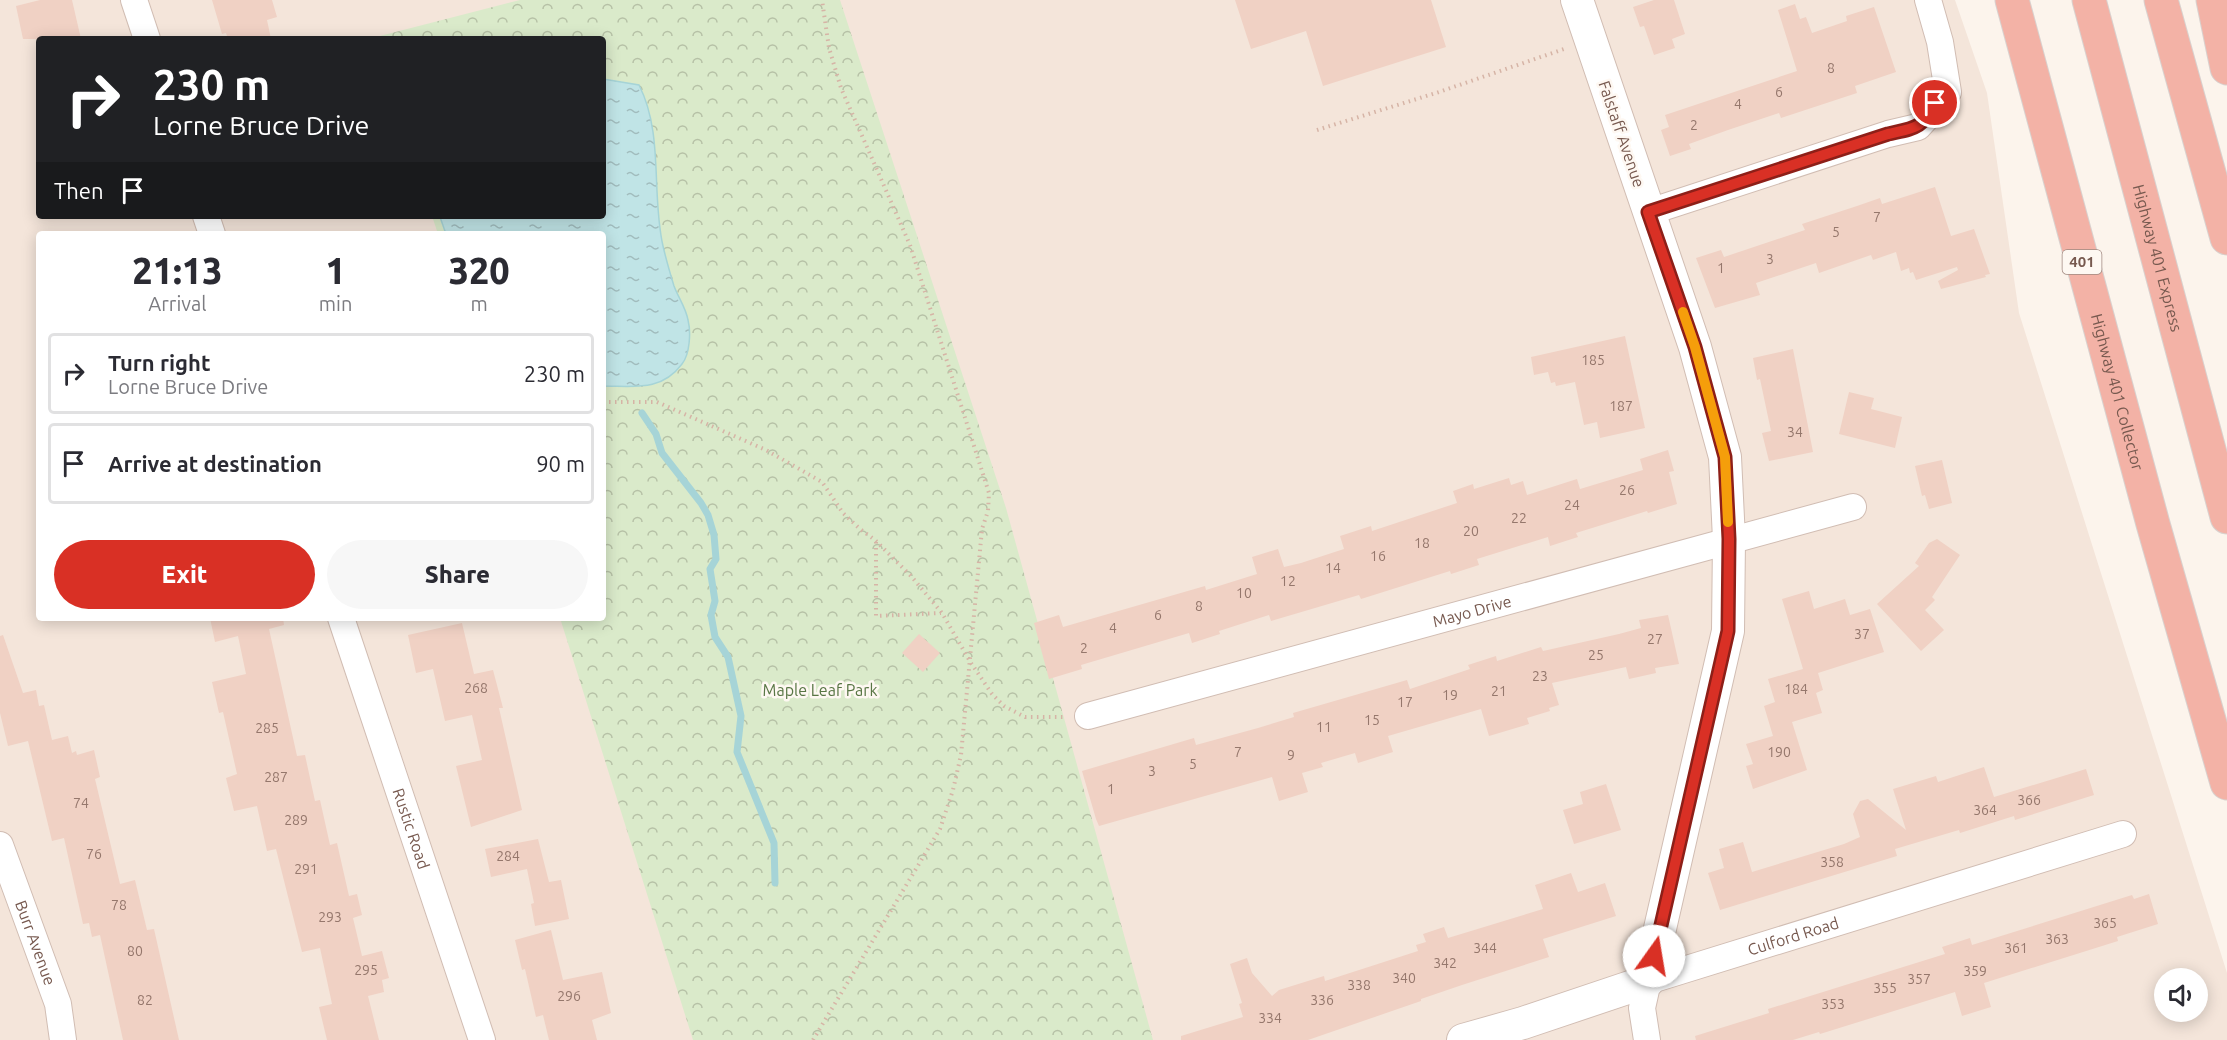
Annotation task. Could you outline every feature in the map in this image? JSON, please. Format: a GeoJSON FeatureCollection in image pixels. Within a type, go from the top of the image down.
{"type":"FeatureCollection","features":[{"type":"Feature","properties":{"kind":"highway","name":"Highway 401 Collector"},"geometry":{"type":"LineString","coordinates":[[2012,0],[2153,524],[2227,783]]}},
{"type":"Feature","properties":{"kind":"highway","name":"Highway 401 Express"},"geometry":{"type":"LineString","coordinates":[[2089,0],[2227,517]]}},
{"type":"Feature","properties":{"kind":"highway"},"geometry":{"type":"LineString","coordinates":[[2162,0],[2227,238]]}},
{"type":"Feature","properties":{"kind":"highway"},"geometry":{"type":"LineString","coordinates":[[2213,0],[2227,68]]}},
{"type":"Feature","properties":{"kind":"street"},"geometry":{"type":"LineString","coordinates":[[134,0],[146,36]]}},
{"type":"Feature","properties":{"kind":"street","name":"Falstaff Avenue"},"geometry":{"type":"LineString","coordinates":[[1577,0],[1695,347],[1725,457],[1729,539],[1728,631],[1642,1008],[1647,1040]]}},
{"type":"Feature","properties":{"kind":"street"},"geometry":{"type":"LineString","coordinates":[[1648,212],[1888,134],[1918,127],[1928,116],[1935,103],[1948,93],[1940,42],[1928,0]]}},
{"type":"Feature","properties":{"kind":"street","name":"Mayo Drive"},"geometry":{"type":"LineString","coordinates":[[1088,716],[1729,539],[1853,507]]}},
{"type":"Feature","properties":{"kind":"street","name":"Rustic Road"},"geometry":{"type":"LineString","coordinates":[[342,621],[482,1040]]}},
{"type":"Feature","properties":{"kind":"street","name":"Culford Road"},"geometry":{"type":"LineString","coordinates":[[1463,1040],[2123,834]]}},
{"type":"Feature","properties":{"kind":"street","name":"Burr Avenue"},"geometry":{"type":"LineString","coordinates":[[0,845],[58,1004],[63,1040]]}},
{"type":"Feature","properties":{"kind":"path"},"geometry":{"type":"LineString","coordinates":[[813,1040],[940,829],[953,790],[961,755],[971,663],[981,529],[988,511],[989,493],[910,245],[841,88],[829,48],[822,0]]}},
{"type":"Feature","properties":{"kind":"path"},"geometry":{"type":"LineString","coordinates":[[1317,129],[1436,93],[1567,48]]}},
{"type":"Feature","properties":{"kind":"path"},"geometry":{"type":"LineString","coordinates":[[606,402],[657,402],[766,450],[822,482],[843,513],[876,540],[911,576],[942,613],[971,663],[992,694],[1004,706],[1025,717],[1088,716]]}},
{"type":"Feature","properties":{"kind":"path"},"geometry":{"type":"LineString","coordinates":[[876,540],[876,616],[942,613]]}},
{"type":"Feature","properties":{"kind":"shaded area"},"geometry":{"type":"Polygon","coordinates":[[[0,0],[1955,0],[1987,93],[2019,313],[2227,973],[2227,1040],[0,1040],[0,0]]]}},
{"type":"Feature","properties":{"kind":"green space","name":"Maple Leaf Park"},"geometry":{"type":"Polygon","coordinates":[[[520,0],[840,0],[1006,508],[1153,1040],[693,1040],[561,621],[606,621],[606,231],[437,231],[433,219],[606,219],[606,36],[380,36],[520,0]]]}},
{"type":"Feature","properties":{"kind":"water"},"geometry":{"type":"Polygon","coordinates":[[[606,80],[639,85],[652,124],[663,246],[674,286],[686,311],[689,325],[690,337],[685,360],[674,373],[656,383],[646,386],[606,386],[606,231],[445,231],[441,219],[606,219],[606,80]]]}},
{"type":"Feature","properties":{"kind":"building"},"geometry":{"type":"Polygon","coordinates":[[[40,0],[72,0],[80,36],[36,36],[36,39],[23,39],[16,6],[40,0]]]}},
{"type":"Feature","properties":{"kind":"building"},"geometry":{"type":"Polygon","coordinates":[[[212,0],[272,0],[277,17],[267,20],[270,36],[222,34],[212,0]]]}},
{"type":"Feature","properties":{"kind":"building"},"geometry":{"type":"Polygon","coordinates":[[[1235,0],[1431,0],[1446,47],[1323,86],[1306,31],[1251,49],[1235,0]]]}},
{"type":"Feature","properties":{"kind":"building"},"geometry":{"type":"Polygon","coordinates":[[[1654,0],[1674,0],[1685,34],[1672,39],[1675,48],[1654,55],[1644,26],[1640,27],[1633,7],[1654,0]]]}},
{"type":"Feature","properties":{"kind":"building"},"geometry":{"type":"Polygon","coordinates":[[[1795,4],[1800,19],[1806,17],[1812,33],[1847,21],[1846,16],[1874,7],[1896,72],[1855,86],[1857,93],[1781,118],[1779,113],[1728,130],[1689,144],[1691,149],[1670,156],[1661,130],[1669,127],[1665,115],[1797,71],[1778,10],[1795,4]]]}},
{"type":"Feature","properties":{"kind":"building"},"geometry":{"type":"Polygon","coordinates":[[[1935,187],[1951,236],[1974,229],[1990,274],[1985,275],[1986,277],[1941,289],[1938,281],[1958,270],[1957,267],[1916,280],[1909,268],[1901,271],[1896,252],[1873,260],[1871,255],[1819,273],[1816,263],[1756,283],[1760,295],[1715,308],[1696,258],[1721,250],[1724,257],[1805,230],[1802,224],[1880,198],[1882,204],[1935,187]]]}},
{"type":"Feature","properties":{"kind":"building"},"geometry":{"type":"Polygon","coordinates":[[[1625,336],[1645,428],[1600,438],[1597,422],[1584,425],[1575,382],[1556,386],[1555,382],[1551,383],[1548,372],[1534,375],[1531,357],[1625,336]]]}},
{"type":"Feature","properties":{"kind":"building"},"geometry":{"type":"Polygon","coordinates":[[[1793,349],[1813,452],[1769,461],[1762,433],[1771,431],[1753,358],[1793,349]]]}},
{"type":"Feature","properties":{"kind":"building"},"geometry":{"type":"Polygon","coordinates":[[[1849,392],[1874,398],[1871,409],[1902,417],[1895,448],[1839,434],[1849,392]]]}},
{"type":"Feature","properties":{"kind":"building"},"geometry":{"type":"Polygon","coordinates":[[[1668,450],[1674,471],[1669,472],[1677,504],[1576,533],[1578,537],[1550,546],[1548,537],[1477,559],[1479,565],[1451,574],[1450,571],[1361,599],[1359,595],[1271,621],[1269,615],[1219,631],[1220,634],[1192,643],[1189,633],[1081,665],[1082,669],[1049,679],[1034,623],[1059,615],[1063,627],[1205,586],[1206,590],[1257,574],[1252,557],[1278,549],[1284,567],[1301,563],[1344,549],[1340,536],[1371,526],[1372,531],[1457,503],[1453,491],[1473,484],[1474,489],[1509,478],[1511,485],[1523,481],[1527,495],[1577,479],[1580,489],[1643,470],[1640,459],[1668,450]]]}},
{"type":"Feature","properties":{"kind":"building"},"geometry":{"type":"Polygon","coordinates":[[[1942,460],[1952,503],[1929,509],[1925,495],[1922,496],[1915,466],[1942,460]]]}},
{"type":"Feature","properties":{"kind":"building"},"geometry":{"type":"Polygon","coordinates":[[[1937,539],[1960,555],[1932,597],[1935,600],[1925,610],[1944,630],[1921,651],[1877,604],[1919,566],[1915,563],[1929,543],[1937,539]]]}},
{"type":"Feature","properties":{"kind":"building"},"geometry":{"type":"Polygon","coordinates":[[[1809,591],[1814,609],[1845,599],[1850,615],[1870,609],[1884,652],[1818,673],[1823,690],[1816,693],[1822,713],[1792,722],[1807,770],[1753,789],[1746,766],[1753,764],[1746,744],[1773,736],[1764,706],[1775,702],[1768,679],[1803,669],[1782,599],[1809,591]]]}},
{"type":"Feature","properties":{"kind":"building"},"geometry":{"type":"Polygon","coordinates":[[[1668,615],[1679,664],[1655,668],[1656,673],[1629,679],[1626,667],[1552,683],[1559,705],[1549,708],[1550,711],[1527,718],[1529,724],[1489,736],[1481,709],[1388,736],[1393,752],[1358,763],[1355,753],[1321,763],[1323,767],[1302,773],[1308,792],[1279,801],[1272,777],[1099,826],[1096,819],[1082,771],[1194,738],[1196,745],[1258,728],[1294,717],[1293,713],[1407,680],[1410,689],[1470,669],[1468,665],[1496,656],[1497,661],[1541,647],[1543,651],[1619,634],[1641,628],[1639,620],[1668,615]]]}},
{"type":"Feature","properties":{"kind":"building"},"geometry":{"type":"Polygon","coordinates":[[[211,621],[283,621],[284,625],[269,629],[297,756],[305,755],[315,801],[320,800],[330,845],[337,843],[349,896],[357,894],[362,915],[353,918],[362,956],[382,951],[389,978],[382,980],[384,992],[368,996],[379,1040],[327,1040],[319,1007],[332,1004],[320,948],[302,952],[276,849],[267,851],[257,806],[234,811],[226,778],[237,774],[223,712],[219,713],[212,682],[246,674],[238,636],[215,642],[211,621]]]}},
{"type":"Feature","properties":{"kind":"building"},"geometry":{"type":"Polygon","coordinates":[[[462,623],[474,674],[493,670],[503,708],[499,708],[522,810],[471,827],[456,766],[482,760],[472,715],[445,721],[433,669],[416,673],[408,635],[462,623]]]}},
{"type":"Feature","properties":{"kind":"building"},"geometry":{"type":"Polygon","coordinates":[[[919,634],[940,653],[923,672],[902,653],[919,634]]]}},
{"type":"Feature","properties":{"kind":"building"},"geometry":{"type":"Polygon","coordinates":[[[3,635],[23,693],[36,690],[39,706],[44,705],[52,740],[68,736],[72,753],[76,751],[77,755],[94,750],[100,777],[95,779],[120,884],[135,880],[147,930],[154,929],[179,1040],[123,1040],[100,935],[92,937],[89,923],[83,924],[64,838],[52,841],[28,741],[8,746],[0,713],[0,636],[3,635]]]}},
{"type":"Feature","properties":{"kind":"building"},"geometry":{"type":"Polygon","coordinates":[[[1984,767],[1994,797],[2086,769],[2094,795],[2015,820],[2014,816],[1960,833],[1959,830],[1895,849],[1897,856],[1720,910],[1708,873],[1724,868],[1719,849],[1743,842],[1752,872],[1844,844],[1860,837],[1853,814],[1860,801],[1868,799],[1906,830],[1893,789],[1936,776],[1938,782],[1984,767]]]}},
{"type":"Feature","properties":{"kind":"building"},"geometry":{"type":"Polygon","coordinates":[[[1606,784],[1621,830],[1574,844],[1563,810],[1583,804],[1580,792],[1606,784]]]}},
{"type":"Feature","properties":{"kind":"building"},"geometry":{"type":"Polygon","coordinates":[[[538,839],[549,882],[561,880],[569,919],[535,926],[531,904],[534,903],[527,869],[491,877],[485,849],[538,839]]]}},
{"type":"Feature","properties":{"kind":"building"},"geometry":{"type":"Polygon","coordinates":[[[1571,873],[1578,892],[1605,883],[1616,916],[1543,939],[1549,957],[1421,999],[1421,1001],[1308,1040],[1181,1040],[1181,1036],[1243,1017],[1239,1004],[1242,1003],[1230,964],[1247,958],[1252,973],[1272,996],[1279,990],[1324,976],[1325,981],[1418,951],[1416,945],[1426,942],[1423,934],[1444,927],[1448,938],[1543,909],[1535,885],[1571,873]]]}},
{"type":"Feature","properties":{"kind":"building"},"geometry":{"type":"Polygon","coordinates":[[[2149,894],[2158,924],[2117,937],[2118,941],[1984,983],[1991,1007],[1962,1016],[1955,992],[1820,1034],[1819,1032],[1793,1040],[1696,1040],[1695,1036],[1769,1013],[1768,1009],[1945,954],[1942,947],[1970,938],[1972,945],[2132,895],[2134,899],[2149,894]]]}},
{"type":"Feature","properties":{"kind":"building"},"geometry":{"type":"Polygon","coordinates":[[[551,930],[563,980],[602,972],[611,1013],[592,1020],[597,1040],[549,1040],[543,1015],[536,1017],[525,969],[522,970],[515,940],[551,930]]]}},
{"type":"Feature","properties":{"kind":"waterway"},"geometry":{"type":"LineString","coordinates":[[642,413],[656,434],[662,453],[701,503],[708,515],[714,535],[716,559],[710,569],[715,601],[711,615],[715,637],[728,657],[741,716],[737,752],[774,843],[775,883]]}},
{"type":"Feature","properties":{"kind":"slow traffic"},"geometry":{"type":"LineString","coordinates":[[1683,312],[1725,457],[1728,522]]}},
{"type":"Feature","properties":{"kind":"route"},"geometry":{"type":"LineString","coordinates":[[1654,956],[1728,631],[1729,539],[1725,457],[1695,347],[1648,212],[1888,134],[1918,127],[1928,116],[1935,103]]}}]}
